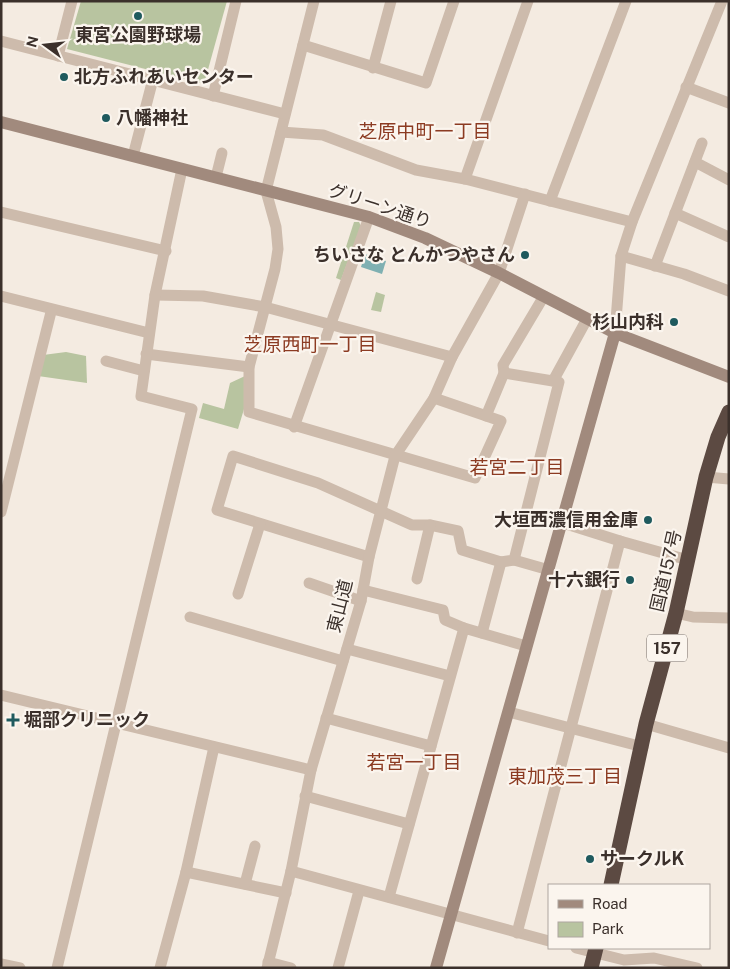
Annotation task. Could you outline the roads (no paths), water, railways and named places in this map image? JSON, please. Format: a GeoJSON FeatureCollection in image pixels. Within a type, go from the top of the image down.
{"type":"FeatureCollection","features":[{"type":"Feature","properties":{"kind":"highway","name":"国道157号"},"geometry":{"type":"LineString","coordinates":[[610,884],[643,747],[646,724],[676,613],[706,477],[718,437],[729,412]]}},
{"type":"Feature","properties":{"kind":"highway"},"geometry":{"type":"LineString","coordinates":[[591,968],[595,950]]}},
{"type":"Feature","properties":{"kind":"street"},"geometry":{"type":"LineString","coordinates":[[58,56],[72,1]]}},
{"type":"Feature","properties":{"kind":"street"},"geometry":{"type":"LineString","coordinates":[[213,96],[236,1]]}},
{"type":"Feature","properties":{"kind":"street"},"geometry":{"type":"LineString","coordinates":[[314,1],[266,191],[276,227],[278,249],[266,307],[249,366],[249,412],[294,427],[475,478],[501,422],[434,398]]}},
{"type":"Feature","properties":{"kind":"street"},"geometry":{"type":"LineString","coordinates":[[374,68],[390,1]]}},
{"type":"Feature","properties":{"kind":"street"},"geometry":{"type":"LineString","coordinates":[[303,45],[426,83],[454,1]]}},
{"type":"Feature","properties":{"kind":"street"},"geometry":{"type":"LineString","coordinates":[[465,179],[528,1]]}},
{"type":"Feature","properties":{"kind":"street"},"geometry":{"type":"LineString","coordinates":[[550,201],[626,1]]}},
{"type":"Feature","properties":{"kind":"street"},"geometry":{"type":"LineString","coordinates":[[436,968],[449,914],[563,523],[615,333],[621,256],[632,222],[722,1]]}},
{"type":"Feature","properties":{"kind":"street"},"geometry":{"type":"LineString","coordinates":[[1,41],[285,114]]}},
{"type":"Feature","properties":{"kind":"street"},"geometry":{"type":"LineString","coordinates":[[133,156],[153,79]]}},
{"type":"Feature","properties":{"kind":"street"},"geometry":{"type":"LineString","coordinates":[[686,88],[729,103]]}},
{"type":"Feature","properties":{"kind":"street","name":"グリーン通り"},"geometry":{"type":"LineString","coordinates":[[1,122],[369,217],[425,238],[499,273],[615,333],[729,377]]}},
{"type":"Feature","properties":{"kind":"street"},"geometry":{"type":"LineString","coordinates":[[281,132],[322,135],[416,170],[465,179],[632,222]]}},
{"type":"Feature","properties":{"kind":"street"},"geometry":{"type":"LineString","coordinates":[[655,266],[702,143]]}},
{"type":"Feature","properties":{"kind":"street"},"geometry":{"type":"LineString","coordinates":[[216,177],[222,153]]}},
{"type":"Feature","properties":{"kind":"street"},"geometry":{"type":"LineString","coordinates":[[695,162],[729,180]]}},
{"type":"Feature","properties":{"kind":"street"},"geometry":{"type":"LineString","coordinates":[[57,968],[192,409],[141,396],[155,295],[182,169]]}},
{"type":"Feature","properties":{"kind":"street","name":"東山道"},"geometry":{"type":"LineString","coordinates":[[267,965],[291,871],[311,770],[362,596],[369,557],[395,456],[434,398],[452,357],[499,273],[525,194]]}},
{"type":"Feature","properties":{"kind":"street"},"geometry":{"type":"LineString","coordinates":[[1,212],[166,250]]}},
{"type":"Feature","properties":{"kind":"street"},"geometry":{"type":"LineString","coordinates":[[675,213],[729,237]]}},
{"type":"Feature","properties":{"kind":"street"},"geometry":{"type":"LineString","coordinates":[[294,427],[369,217]]}},
{"type":"Feature","properties":{"kind":"street"},"geometry":{"type":"LineString","coordinates":[[621,256],[729,291]]}},
{"type":"Feature","properties":{"kind":"street"},"geometry":{"type":"LineString","coordinates":[[155,295],[204,296],[266,307],[452,357]]}},
{"type":"Feature","properties":{"kind":"street"},"geometry":{"type":"LineString","coordinates":[[1,296],[149,333]]}},
{"type":"Feature","properties":{"kind":"street"},"geometry":{"type":"LineString","coordinates":[[486,416],[504,373],[503,366],[544,296]]}},
{"type":"Feature","properties":{"kind":"street"},"geometry":{"type":"LineString","coordinates":[[1,512],[51,312]]}},
{"type":"Feature","properties":{"kind":"street"},"geometry":{"type":"LineString","coordinates":[[554,381],[587,319]]}},
{"type":"Feature","properties":{"kind":"street"},"geometry":{"type":"LineString","coordinates":[[146,354],[249,366]]}},
{"type":"Feature","properties":{"kind":"street"},"geometry":{"type":"LineString","coordinates":[[106,361],[144,371]]}},
{"type":"Feature","properties":{"kind":"street"},"geometry":{"type":"LineString","coordinates":[[504,373],[559,382],[514,560]]}},
{"type":"Feature","properties":{"kind":"street"},"geometry":{"type":"LineString","coordinates":[[369,557],[217,510],[233,456],[318,483],[412,525],[430,525],[458,531],[462,550],[501,562],[514,560],[549,570]]}},
{"type":"Feature","properties":{"kind":"street"},"geometry":{"type":"LineString","coordinates":[[706,477],[729,479]]}},
{"type":"Feature","properties":{"kind":"street"},"geometry":{"type":"LineString","coordinates":[[563,523],[688,560]]}},
{"type":"Feature","properties":{"kind":"street"},"geometry":{"type":"LineString","coordinates":[[238,594],[260,524]]}},
{"type":"Feature","properties":{"kind":"street"},"geometry":{"type":"LineString","coordinates":[[417,579],[430,525]]}},
{"type":"Feature","properties":{"kind":"street"},"geometry":{"type":"LineString","coordinates":[[517,933],[569,728],[620,541]]}},
{"type":"Feature","properties":{"kind":"street"},"geometry":{"type":"LineString","coordinates":[[482,633],[501,562]]}},
{"type":"Feature","properties":{"kind":"street"},"geometry":{"type":"LineString","coordinates":[[309,583],[362,596],[443,610],[445,620],[464,628],[526,646]]}},
{"type":"Feature","properties":{"kind":"street"},"geometry":{"type":"LineString","coordinates":[[676,613],[693,617],[729,618]]}},
{"type":"Feature","properties":{"kind":"street"},"geometry":{"type":"LineString","coordinates":[[190,617],[343,661]]}},
{"type":"Feature","properties":{"kind":"street"},"geometry":{"type":"LineString","coordinates":[[389,897],[464,628]]}},
{"type":"Feature","properties":{"kind":"street"},"geometry":{"type":"LineString","coordinates":[[347,649],[450,676]]}},
{"type":"Feature","properties":{"kind":"street"},"geometry":{"type":"LineString","coordinates":[[1,695],[311,770]]}},
{"type":"Feature","properties":{"kind":"street"},"geometry":{"type":"LineString","coordinates":[[509,712],[643,747]]}},
{"type":"Feature","properties":{"kind":"street"},"geometry":{"type":"LineString","coordinates":[[326,718],[431,746]]}},
{"type":"Feature","properties":{"kind":"street"},"geometry":{"type":"LineString","coordinates":[[646,724],[729,748]]}},
{"type":"Feature","properties":{"kind":"street"},"geometry":{"type":"LineString","coordinates":[[160,968],[186,872],[214,747]]}},
{"type":"Feature","properties":{"kind":"street"},"geometry":{"type":"LineString","coordinates":[[305,796],[409,824]]}},
{"type":"Feature","properties":{"kind":"street"},"geometry":{"type":"LineString","coordinates":[[245,884],[255,846]]}},
{"type":"Feature","properties":{"kind":"street"},"geometry":{"type":"LineString","coordinates":[[291,871],[548,941]]}},
{"type":"Feature","properties":{"kind":"street"},"geometry":{"type":"LineString","coordinates":[[186,872],[286,893]]}},
{"type":"Feature","properties":{"kind":"street"},"geometry":{"type":"LineString","coordinates":[[338,968],[359,891]]}},
{"type":"Feature","properties":{"kind":"street"},"geometry":{"type":"LineString","coordinates":[[595,950],[624,960],[654,958],[697,968]]}},
{"type":"Feature","properties":{"kind":"street"},"geometry":{"type":"LineString","coordinates":[[1,964],[20,968]]}},
{"type":"Feature","properties":{"kind":"street"},"geometry":{"type":"LineString","coordinates":[[267,965],[291,968]]}},
{"type":"Feature","properties":{"kind":"water"},"geometry":{"type":"Polygon","coordinates":[[[365,254],[386,261],[382,274],[361,267],[365,254]]]}},
{"type":"Feature","properties":{"kind":"place","name":"東宮公園野球場"},"geometry":{"type":"Point","coordinates":[138,16]}},
{"type":"Feature","properties":{"kind":"place","name":"北方ふれあいセンター"},"geometry":{"type":"Point","coordinates":[64,77]}},
{"type":"Feature","properties":{"kind":"place","name":"八幡神社"},"geometry":{"type":"Point","coordinates":[106,118]}},
{"type":"Feature","properties":{"kind":"place","name":"ちいさな とんかつやさん"},"geometry":{"type":"Point","coordinates":[525,255]}},
{"type":"Feature","properties":{"kind":"place","name":"杉山内科"},"geometry":{"type":"Point","coordinates":[674,322]}},
{"type":"Feature","properties":{"kind":"place","name":"大垣西濃信用金庫"},"geometry":{"type":"Point","coordinates":[648,520]}},
{"type":"Feature","properties":{"kind":"place","name":"十六銀行"},"geometry":{"type":"Point","coordinates":[630,580]}},
{"type":"Feature","properties":{"kind":"place","name":"堀部クリニック"},"geometry":{"type":"Point","coordinates":[13,720]}},
{"type":"Feature","properties":{"kind":"place","name":"サークルK"},"geometry":{"type":"Point","coordinates":[590,859]}},
{"type":"Feature","properties":{"kind":"district","name":"芝原中町一丁目"},"geometry":{"type":"Point","coordinates":[425,131]}},
{"type":"Feature","properties":{"kind":"district","name":"芝原西町一丁目"},"geometry":{"type":"Point","coordinates":[310,344]}},
{"type":"Feature","properties":{"kind":"district","name":"若宮二丁目"},"geometry":{"type":"Point","coordinates":[517,467]}},
{"type":"Feature","properties":{"kind":"district","name":"若宮一丁目"},"geometry":{"type":"Point","coordinates":[414,762]}},
{"type":"Feature","properties":{"kind":"district","name":"東加茂三丁目"},"geometry":{"type":"Point","coordinates":[565,776]}}]}
